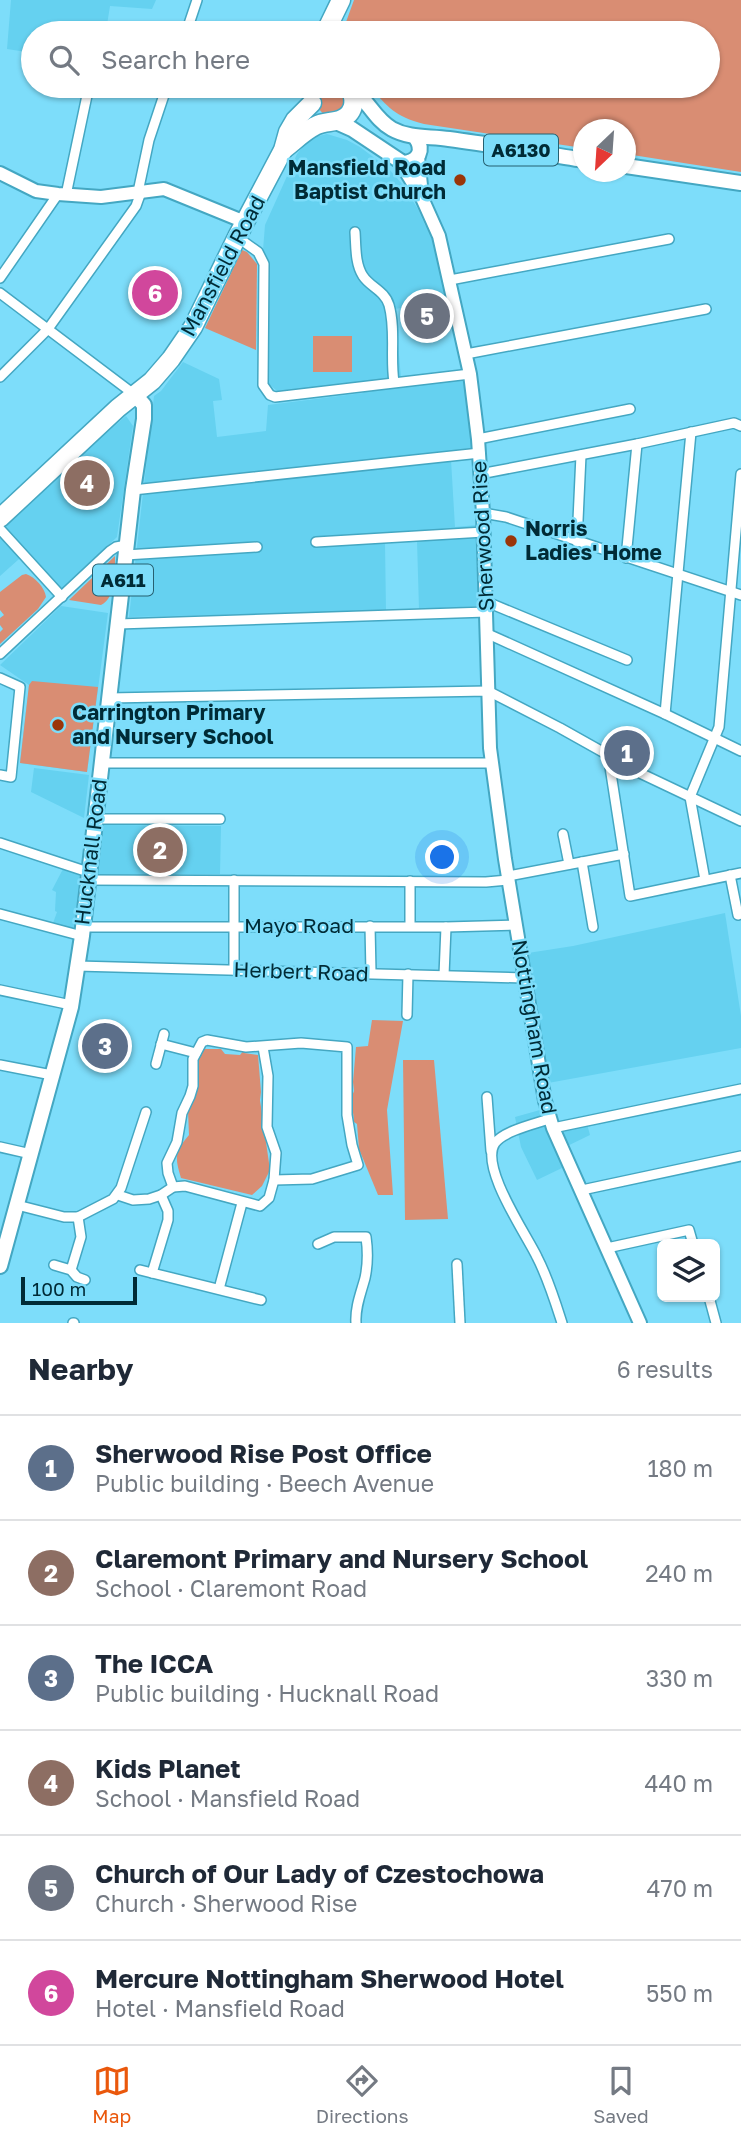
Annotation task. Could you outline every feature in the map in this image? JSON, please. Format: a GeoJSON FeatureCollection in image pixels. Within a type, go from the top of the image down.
{"type":"FeatureCollection","features":[{"type":"Feature","properties":{"kind":"highway"},"geometry":{"type":"LineString","coordinates":[[331,21],[340,4]]}},
{"type":"Feature","properties":{"kind":"highway","name":"Mansfield Road"},"geometry":{"type":"LineString","coordinates":[[0,518],[111,415],[139,400],[171,359],[193,327],[283,150],[288,132],[309,98]]}},
{"type":"Feature","properties":{"kind":"highway","name":"Mansfield Road"},"geometry":{"type":"LineString","coordinates":[[314,98],[318,115],[332,121]]}},
{"type":"Feature","properties":{"kind":"highway","name":"Mansfield Road"},"geometry":{"type":"LineString","coordinates":[[283,150],[311,128],[344,118],[352,109],[354,98]]}},
{"type":"Feature","properties":{"kind":"main road"},"geometry":{"type":"LineString","coordinates":[[363,98],[386,125],[414,144]]}},
{"type":"Feature","properties":{"kind":"main road"},"geometry":{"type":"LineString","coordinates":[[332,121],[352,129],[396,159],[407,163],[414,144]]}},
{"type":"Feature","properties":{"kind":"main road","name":"A6130"},"geometry":{"type":"LineString","coordinates":[[414,144],[435,137],[573,158]]}},
{"type":"Feature","properties":{"kind":"main road"},"geometry":{"type":"LineString","coordinates":[[396,159],[391,145],[396,138],[414,144]]}},
{"type":"Feature","properties":{"kind":"main road","name":"Sherwood Rise"},"geometry":{"type":"LineString","coordinates":[[414,144],[422,198]]}},
{"type":"Feature","properties":{"kind":"main road","name":"Sherwood Rise"},"geometry":{"type":"LineString","coordinates":[[396,159],[422,198],[439,236],[470,374],[480,453],[492,763],[508,878]]}},
{"type":"Feature","properties":{"kind":"main road"},"geometry":{"type":"LineString","coordinates":[[636,168],[741,183]]}},
{"type":"Feature","properties":{"kind":"main road"},"geometry":{"type":"LineString","coordinates":[[0,173],[36,191],[62,194],[101,197],[159,188],[170,190],[241,230]]}},
{"type":"Feature","properties":{"kind":"main road","name":"Hucknall Road"},"geometry":{"type":"LineString","coordinates":[[0,1266],[71,1005],[96,819],[141,430],[135,412],[139,400]]}},
{"type":"Feature","properties":{"kind":"main road","name":"Nottingham Road"},"geometry":{"type":"LineString","coordinates":[[508,878],[542,1088],[551,1124],[640,1323]]}},
{"type":"Feature","properties":{"kind":"street"},"geometry":{"type":"LineString","coordinates":[[190,21],[197,0]]}},
{"type":"Feature","properties":{"kind":"street"},"geometry":{"type":"LineString","coordinates":[[0,278],[62,194],[86,98]]}},
{"type":"Feature","properties":{"kind":"street"},"geometry":{"type":"LineString","coordinates":[[0,377],[48,329],[136,206],[149,140],[163,98]]}},
{"type":"Feature","properties":{"kind":"street"},"geometry":{"type":"LineString","coordinates":[[241,230],[258,251],[264,264],[263,386],[270,395],[275,397],[470,374]]}},
{"type":"Feature","properties":{"kind":"street"},"geometry":{"type":"LineString","coordinates":[[355,232],[361,274],[383,295],[388,304],[394,382]]}},
{"type":"Feature","properties":{"kind":"street"},"geometry":{"type":"LineString","coordinates":[[450,280],[669,239]]}},
{"type":"Feature","properties":{"kind":"street"},"geometry":{"type":"LineString","coordinates":[[0,293],[139,400]]}},
{"type":"Feature","properties":{"kind":"street"},"geometry":{"type":"LineString","coordinates":[[466,354],[706,310]]}},
{"type":"Feature","properties":{"kind":"street"},"geometry":{"type":"LineString","coordinates":[[478,439],[630,409]]}},
{"type":"Feature","properties":{"kind":"street"},"geometry":{"type":"LineString","coordinates":[[480,474],[734,423],[741,426]]}},
{"type":"Feature","properties":{"kind":"street"},"geometry":{"type":"LineString","coordinates":[[665,713],[691,432]]}},
{"type":"Feature","properties":{"kind":"street"},"geometry":{"type":"LineString","coordinates":[[626,558],[637,444]]}},
{"type":"Feature","properties":{"kind":"street"},"geometry":{"type":"LineString","coordinates":[[133,489],[480,453]]}},
{"type":"Feature","properties":{"kind":"street"},"geometry":{"type":"LineString","coordinates":[[577,542],[582,454]]}},
{"type":"Feature","properties":{"kind":"street"},"geometry":{"type":"LineString","coordinates":[[705,880],[690,797],[719,727],[736,594],[741,474]]}},
{"type":"Feature","properties":{"kind":"street"},"geometry":{"type":"LineString","coordinates":[[483,513],[506,517],[736,594]]}},
{"type":"Feature","properties":{"kind":"street"},"geometry":{"type":"LineString","coordinates":[[0,530],[62,597]]}},
{"type":"Feature","properties":{"kind":"street"},"geometry":{"type":"LineString","coordinates":[[316,542],[484,532]]}},
{"type":"Feature","properties":{"kind":"street"},"geometry":{"type":"LineString","coordinates":[[0,654],[116,547],[126,550],[257,547]]}},
{"type":"Feature","properties":{"kind":"street"},"geometry":{"type":"LineString","coordinates":[[118,624],[487,607],[627,660]]}},
{"type":"Feature","properties":{"kind":"street"},"geometry":{"type":"LineString","coordinates":[[488,634],[665,713],[741,751]]}},
{"type":"Feature","properties":{"kind":"street"},"geometry":{"type":"LineString","coordinates":[[0,678],[20,687],[11,777],[0,775]]}},
{"type":"Feature","properties":{"kind":"street"},"geometry":{"type":"LineString","coordinates":[[109,698],[488,691],[642,774],[741,821]]}},
{"type":"Feature","properties":{"kind":"street"},"geometry":{"type":"LineString","coordinates":[[608,754],[630,896],[741,873]]}},
{"type":"Feature","properties":{"kind":"street"},"geometry":{"type":"LineString","coordinates":[[102,763],[492,763]]}},
{"type":"Feature","properties":{"kind":"street"},"geometry":{"type":"LineString","coordinates":[[96,819],[220,819]]}},
{"type":"Feature","properties":{"kind":"street"},"geometry":{"type":"LineString","coordinates":[[563,834],[569,864]]}},
{"type":"Feature","properties":{"kind":"street"},"geometry":{"type":"LineString","coordinates":[[0,843],[88,876],[234,880],[486,882],[624,854]]}},
{"type":"Feature","properties":{"kind":"street"},"geometry":{"type":"LineString","coordinates":[[582,862],[593,927]]}},
{"type":"Feature","properties":{"kind":"street"},"geometry":{"type":"LineString","coordinates":[[730,875],[738,915],[741,914]]}},
{"type":"Feature","properties":{"kind":"street"},"geometry":{"type":"LineString","coordinates":[[234,880],[234,970]]}},
{"type":"Feature","properties":{"kind":"street"},"geometry":{"type":"LineString","coordinates":[[410,881],[410,926]]}},
{"type":"Feature","properties":{"kind":"street","name":"Mayo Road"},"geometry":{"type":"LineString","coordinates":[[0,914],[82,931],[234,926],[516,925]]}},
{"type":"Feature","properties":{"kind":"street"},"geometry":{"type":"LineString","coordinates":[[370,926],[371,974]]}},
{"type":"Feature","properties":{"kind":"street"},"geometry":{"type":"LineString","coordinates":[[444,975],[446,927]]}},
{"type":"Feature","properties":{"kind":"street","name":"Herbert Road"},"geometry":{"type":"LineString","coordinates":[[77,966],[524,978]]}},
{"type":"Feature","properties":{"kind":"street"},"geometry":{"type":"LineString","coordinates":[[407,1015],[408,974]]}},
{"type":"Feature","properties":{"kind":"street"},"geometry":{"type":"LineString","coordinates":[[0,990],[71,1005]]}},
{"type":"Feature","properties":{"kind":"street"},"geometry":{"type":"LineString","coordinates":[[156,1064],[162,1039],[196,1053]]}},
{"type":"Feature","properties":{"kind":"street"},"geometry":{"type":"LineString","coordinates":[[173,1187],[167,1163],[177,1142],[182,1113],[190,1096],[196,1053],[202,1042],[207,1040],[246,1047],[301,1043],[346,1046],[347,1115],[358,1165],[312,1179],[274,1180]]}},
{"type":"Feature","properties":{"kind":"street"},"geometry":{"type":"LineString","coordinates":[[118,1195],[133,1200],[149,1199],[173,1187],[185,1186],[242,1203],[260,1206],[265,1203],[274,1180],[276,1153],[267,1127],[268,1076],[263,1047]]}},
{"type":"Feature","properties":{"kind":"street"},"geometry":{"type":"LineString","coordinates":[[0,1065],[52,1075]]}},
{"type":"Feature","properties":{"kind":"street"},"geometry":{"type":"LineString","coordinates":[[491,1153],[495,1143],[504,1135],[741,1090]]}},
{"type":"Feature","properties":{"kind":"street"},"geometry":{"type":"LineString","coordinates":[[487,1097],[491,1153],[502,1193],[538,1259],[562,1323]]}},
{"type":"Feature","properties":{"kind":"street"},"geometry":{"type":"LineString","coordinates":[[17,1205],[64,1217],[78,1217],[97,1209],[118,1195],[146,1112]]}},
{"type":"Feature","properties":{"kind":"street"},"geometry":{"type":"LineString","coordinates":[[0,1147],[31,1154]]}},
{"type":"Feature","properties":{"kind":"street"},"geometry":{"type":"LineString","coordinates":[[582,1190],[741,1156]]}},
{"type":"Feature","properties":{"kind":"street"},"geometry":{"type":"LineString","coordinates":[[152,1273],[168,1220],[168,1211],[161,1195]]}},
{"type":"Feature","properties":{"kind":"street"},"geometry":{"type":"LineString","coordinates":[[214,1288],[242,1203]]}},
{"type":"Feature","properties":{"kind":"street"},"geometry":{"type":"LineString","coordinates":[[71,1270],[81,1237],[78,1217]]}},
{"type":"Feature","properties":{"kind":"street"},"geometry":{"type":"LineString","coordinates":[[607,1248],[689,1230],[692,1239]]}},
{"type":"Feature","properties":{"kind":"street"},"geometry":{"type":"LineString","coordinates":[[317,1244],[334,1237],[366,1237],[366,1276],[356,1312],[356,1323]]}},
{"type":"Feature","properties":{"kind":"street"},"geometry":{"type":"LineString","coordinates":[[457,1264],[464,1293],[460,1323]]}},
{"type":"Feature","properties":{"kind":"street"},"geometry":{"type":"LineString","coordinates":[[54,1265],[71,1270],[77,1277],[85,1280]]}},
{"type":"Feature","properties":{"kind":"street"},"geometry":{"type":"LineString","coordinates":[[140,1270],[261,1300]]}},
{"type":"Feature","properties":{"kind":"street"},"geometry":{"type":"LineString","coordinates":[[710,1302],[716,1323]]}},
{"type":"Feature","properties":{"kind":"shaded area"},"geometry":{"type":"Polygon","coordinates":[[[11,0],[156,0],[152,9],[110,6],[108,21],[21,21],[21,51],[7,49],[11,0]]]}},
{"type":"Feature","properties":{"kind":"shaded area"},"geometry":{"type":"Polygon","coordinates":[[[354,0],[741,0],[741,172],[636,156],[636,119],[573,119],[573,146],[424,124],[406,118],[380,98],[720,98],[720,21],[346,21],[354,0]]]}},
{"type":"Feature","properties":{"kind":"shaded area"},"geometry":{"type":"Polygon","coordinates":[[[317,98],[344,98],[347,109],[325,115],[317,98]]]}},
{"type":"Feature","properties":{"kind":"shaded area"},"geometry":{"type":"Polygon","coordinates":[[[327,134],[360,147],[389,169],[418,209],[437,249],[448,300],[395,309],[401,378],[463,370],[471,419],[473,457],[451,460],[455,527],[477,525],[480,606],[419,609],[417,541],[385,543],[386,611],[129,617],[154,396],[183,362],[219,379],[222,400],[213,401],[217,437],[266,431],[268,405],[363,393],[359,383],[277,391],[269,384],[269,269],[263,250],[265,225],[297,154],[315,137],[327,134]]]}},
{"type":"Feature","properties":{"kind":"shaded area"},"geometry":{"type":"Polygon","coordinates":[[[242,250],[257,264],[256,350],[205,328],[242,250]]]}},
{"type":"Feature","properties":{"kind":"shaded area"},"geometry":{"type":"Polygon","coordinates":[[[313,336],[352,336],[352,372],[313,372],[313,336]]]}},
{"type":"Feature","properties":{"kind":"shaded area"},"geometry":{"type":"Polygon","coordinates":[[[126,416],[133,426],[117,537],[62,589],[28,551],[0,576],[0,532],[126,416]]]}},
{"type":"Feature","properties":{"kind":"shaded area"},"geometry":{"type":"Polygon","coordinates":[[[115,556],[114,584],[106,602],[101,605],[69,600],[115,556]]]}},
{"type":"Feature","properties":{"kind":"shaded area"},"geometry":{"type":"Polygon","coordinates":[[[26,574],[39,583],[46,597],[38,609],[0,644],[0,632],[3,629],[0,618],[4,615],[0,610],[0,592],[26,574]]]}},
{"type":"Feature","properties":{"kind":"shaded area","name":"Carrington Primary and Nursery School"},"geometry":{"type":"Polygon","coordinates":[[[61,606],[108,613],[87,772],[20,763],[29,685],[0,665],[61,606]]]}},
{"type":"Feature","properties":{"kind":"shaded area"},"geometry":{"type":"Polygon","coordinates":[[[32,681],[98,687],[87,772],[20,763],[29,685],[32,681]]]}},
{"type":"Feature","properties":{"kind":"shaded area"},"geometry":{"type":"Polygon","coordinates":[[[34,768],[89,775],[84,818],[31,792],[34,768]]]}},
{"type":"Feature","properties":{"kind":"shaded area"},"geometry":{"type":"Polygon","coordinates":[[[102,825],[221,826],[220,874],[96,874],[102,825]]]}},
{"type":"Feature","properties":{"kind":"shaded area"},"geometry":{"type":"Polygon","coordinates":[[[63,869],[81,876],[75,932],[52,926],[57,912],[56,892],[52,890],[63,869]]]}},
{"type":"Feature","properties":{"kind":"shaded area"},"geometry":{"type":"Polygon","coordinates":[[[725,913],[741,1016],[741,1048],[548,1083],[528,953],[725,913]]]}},
{"type":"Feature","properties":{"kind":"shaded area"},"geometry":{"type":"Polygon","coordinates":[[[372,1020],[403,1021],[387,1110],[393,1195],[378,1195],[359,1149],[352,1106],[356,1047],[368,1046],[372,1020]]]}},
{"type":"Feature","properties":{"kind":"shaded area"},"geometry":{"type":"Polygon","coordinates":[[[203,1049],[221,1049],[225,1054],[240,1055],[244,1050],[244,1053],[258,1055],[260,1100],[270,1170],[262,1186],[252,1195],[181,1178],[177,1155],[189,1135],[188,1111],[195,1094],[197,1080],[194,1078],[199,1053],[203,1049]]]}},
{"type":"Feature","properties":{"kind":"shaded area"},"geometry":{"type":"Polygon","coordinates":[[[403,1060],[434,1060],[448,1219],[405,1220],[403,1060]]]}},
{"type":"Feature","properties":{"kind":"shaded area"},"geometry":{"type":"Polygon","coordinates":[[[540,1110],[549,1133],[587,1124],[590,1135],[557,1151],[564,1167],[537,1180],[521,1147],[515,1117],[540,1110]]]}},
{"type":"Feature","properties":{"kind":"place","name":"Mansfield Road Baptist Church"},"geometry":{"type":"Point","coordinates":[460,180]}},
{"type":"Feature","properties":{"kind":"place","name":"Mercure Nottingham Sherwood Hotel"},"geometry":{"type":"Point","coordinates":[155,293]}},
{"type":"Feature","properties":{"kind":"place","name":"Church of Our Lady of Czestochowa"},"geometry":{"type":"Point","coordinates":[427,316]}},
{"type":"Feature","properties":{"kind":"place","name":"Kids Planet"},"geometry":{"type":"Point","coordinates":[87,483]}},
{"type":"Feature","properties":{"kind":"place","name":"Norris Ladies' Home"},"geometry":{"type":"Point","coordinates":[511,541]}},
{"type":"Feature","properties":{"kind":"place","name":"Carrington Primary and Nursery School"},"geometry":{"type":"Point","coordinates":[58,725]}},
{"type":"Feature","properties":{"kind":"place","name":"Sherwood Rise Post Office"},"geometry":{"type":"Point","coordinates":[627,753]}},
{"type":"Feature","properties":{"kind":"place","name":"Claremont Primary and Nursery School"},"geometry":{"type":"Point","coordinates":[160,850]}},
{"type":"Feature","properties":{"kind":"place","name":"The ICCA"},"geometry":{"type":"Point","coordinates":[105,1046]}}]}
